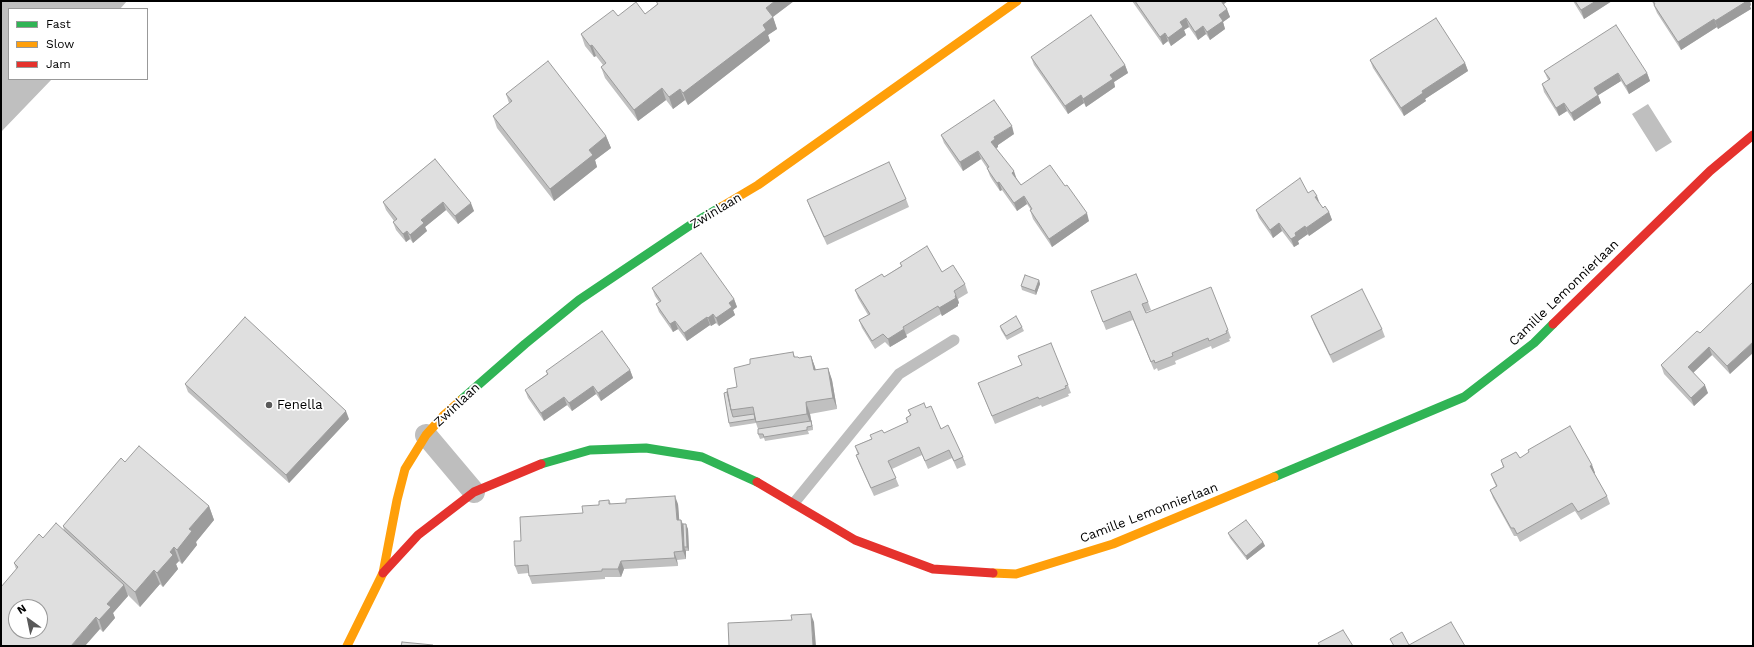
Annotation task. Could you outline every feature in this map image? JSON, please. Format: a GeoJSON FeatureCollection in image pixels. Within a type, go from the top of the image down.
{"type":"FeatureCollection","features":[{"type":"Feature","properties":{"kind":"street","name":"Zwinlaan"},"geometry":{"type":"LineString","coordinates":[[347,646],[383,573],[397,500],[406,469],[426,435],[444,415],[525,344],[579,300],[692,224],[758,185],[1017,1]]}},
{"type":"Feature","properties":{"kind":"street","name":"Camille Lemonnierlaan"},"geometry":{"type":"LineString","coordinates":[[383,573],[418,535],[474,492],[533,466],[590,450],[646,448],[702,457],[766,486],[855,540],[933,569],[1016,574],[1113,544],[1464,397],[1534,343],[1710,171],[1753,135]]}},
{"type":"Feature","properties":{"kind":"street","name":"Zwinlaan"},"geometry":{"type":"LineString","coordinates":[[426,435],[474,492]]}},
{"type":"Feature","properties":{"kind":"lane"},"geometry":{"type":"LineString","coordinates":[[794,503],[899,374],[954,340]]}},
{"type":"Feature","properties":{"kind":"shaded area"},"geometry":{"type":"Polygon","coordinates":[[[1,1],[127,1],[121,8],[8,8],[8,80],[51,80],[1,132],[1,1]]]}},
{"type":"Feature","properties":{"kind":"shaded area"},"geometry":{"type":"Polygon","coordinates":[[[1648,104],[1672,142],[1656,152],[1632,114],[1648,104]]]}},
{"type":"Feature","properties":{"kind":"building"},"geometry":{"type":"Polygon","coordinates":[[[656,1],[775,1],[766,8],[773,17],[763,25],[766,30],[683,93],[680,89],[669,97],[662,88],[634,110],[601,67],[606,63],[581,34],[613,10],[618,16],[636,2],[645,14],[658,4],[656,1]]]}},
{"type":"Feature","properties":{"kind":"building"},"geometry":{"type":"Polygon","coordinates":[[[1135,1],[1221,1],[1227,9],[1219,15],[1223,21],[1207,32],[1203,26],[1195,32],[1186,18],[1180,22],[1183,27],[1168,38],[1165,33],[1160,37],[1135,1]]]}},
{"type":"Feature","properties":{"kind":"building"},"geometry":{"type":"Polygon","coordinates":[[[1575,1],[1596,1],[1581,10],[1575,1]]]}},
{"type":"Feature","properties":{"kind":"building"},"geometry":{"type":"Polygon","coordinates":[[[1653,1],[1747,1],[1715,21],[1714,19],[1678,42],[1654,5],[1655,4],[1653,1]]]}},
{"type":"Feature","properties":{"kind":"building"},"geometry":{"type":"Polygon","coordinates":[[[1091,15],[1125,65],[1110,75],[1113,79],[1083,99],[1081,95],[1065,106],[1031,57],[1091,15]]]}},
{"type":"Feature","properties":{"kind":"building"},"geometry":{"type":"Polygon","coordinates":[[[1436,18],[1465,63],[1422,91],[1423,93],[1401,108],[1370,60],[1436,18]]]}},
{"type":"Feature","properties":{"kind":"building"},"geometry":{"type":"Polygon","coordinates":[[[1616,25],[1647,73],[1626,86],[1618,73],[1594,88],[1598,95],[1571,113],[1564,103],[1556,108],[1542,84],[1550,79],[1544,71],[1616,25]]]}},
{"type":"Feature","properties":{"kind":"building"},"geometry":{"type":"Polygon","coordinates":[[[548,61],[606,136],[589,150],[593,155],[550,189],[493,116],[512,101],[506,94],[548,61]]]}},
{"type":"Feature","properties":{"kind":"building"},"geometry":{"type":"Polygon","coordinates":[[[994,100],[1012,126],[994,137],[995,139],[991,142],[1014,171],[1012,173],[1021,185],[1050,165],[1065,186],[1067,185],[1087,213],[1049,239],[1030,210],[1032,209],[1024,196],[1014,203],[999,182],[997,183],[990,173],[987,168],[989,167],[978,151],[960,162],[941,135],[994,100]]]}},
{"type":"Feature","properties":{"kind":"building"},"geometry":{"type":"Polygon","coordinates":[[[435,159],[471,203],[455,216],[443,202],[421,220],[424,223],[410,235],[407,231],[403,234],[393,222],[397,219],[383,202],[435,159]]]}},
{"type":"Feature","properties":{"kind":"building"},"geometry":{"type":"Polygon","coordinates":[[[889,162],[906,199],[824,237],[807,200],[889,162]]]}},
{"type":"Feature","properties":{"kind":"building"},"geometry":{"type":"Polygon","coordinates":[[[1300,178],[1308,193],[1313,190],[1317,196],[1315,197],[1323,208],[1325,206],[1329,212],[1306,228],[1305,226],[1295,233],[1296,236],[1291,239],[1279,223],[1270,230],[1256,210],[1300,178]]]}},
{"type":"Feature","properties":{"kind":"building"},"geometry":{"type":"Polygon","coordinates":[[[927,246],[942,272],[953,265],[965,284],[954,291],[956,298],[939,308],[938,306],[903,327],[904,329],[888,339],[883,334],[872,341],[859,320],[870,314],[855,290],[882,274],[884,277],[902,266],[900,263],[927,246]]]}},
{"type":"Feature","properties":{"kind":"building"},"geometry":{"type":"Polygon","coordinates":[[[701,253],[734,299],[729,303],[732,307],[716,318],[713,314],[684,333],[675,321],[670,324],[656,304],[661,301],[652,288],[701,253]]]}},
{"type":"Feature","properties":{"kind":"building"},"geometry":{"type":"Polygon","coordinates":[[[1136,274],[1148,302],[1142,304],[1146,313],[1211,287],[1228,330],[1226,331],[1227,333],[1209,341],[1208,338],[1172,353],[1173,356],[1155,363],[1154,360],[1151,362],[1130,311],[1103,322],[1091,291],[1136,274]]]}},
{"type":"Feature","properties":{"kind":"building"},"geometry":{"type":"Polygon","coordinates":[[[1025,275],[1039,280],[1035,291],[1021,286],[1025,275]]]}},
{"type":"Feature","properties":{"kind":"building"},"geometry":{"type":"Polygon","coordinates":[[[1753,282],[1753,342],[1727,366],[1709,347],[1688,367],[1705,385],[1691,398],[1661,365],[1697,331],[1700,333],[1753,282]]]}},
{"type":"Feature","properties":{"kind":"building"},"geometry":{"type":"Polygon","coordinates":[[[1362,289],[1382,329],[1330,355],[1311,316],[1362,289]]]}},
{"type":"Feature","properties":{"kind":"building"},"geometry":{"type":"Polygon","coordinates":[[[1016,316],[1022,327],[1006,336],[1000,326],[1016,316]]]}},
{"type":"Feature","properties":{"kind":"building","name":"Fenella"},"geometry":{"type":"Polygon","coordinates":[[[245,317],[346,411],[286,475],[185,384],[245,317]]]}},
{"type":"Feature","properties":{"kind":"building"},"geometry":{"type":"Polygon","coordinates":[[[602,331],[630,370],[598,393],[593,386],[569,403],[564,397],[541,413],[525,390],[548,374],[546,371],[602,331]]]}},
{"type":"Feature","properties":{"kind":"building"},"geometry":{"type":"Polygon","coordinates":[[[1051,343],[1068,385],[1065,386],[1066,388],[1039,399],[1038,397],[992,416],[978,383],[1022,365],[1018,356],[1051,343]]]}},
{"type":"Feature","properties":{"kind":"building"},"geometry":{"type":"Polygon","coordinates":[[[793,352],[794,357],[799,358],[811,356],[814,370],[828,368],[833,398],[806,402],[807,414],[756,422],[753,407],[731,410],[727,389],[737,387],[734,368],[750,364],[750,359],[793,352]]]}},
{"type":"Feature","properties":{"kind":"building"},"geometry":{"type":"Polygon","coordinates":[[[727,392],[733,417],[754,414],[755,419],[729,423],[724,393],[727,392]]]}},
{"type":"Feature","properties":{"kind":"building"},"geometry":{"type":"Polygon","coordinates":[[[924,403],[926,408],[931,406],[941,429],[948,425],[963,457],[954,461],[949,450],[925,461],[919,447],[888,461],[896,478],[871,488],[856,455],[859,454],[855,446],[872,439],[870,435],[882,430],[884,433],[908,422],[906,418],[911,415],[908,410],[924,403]]]}},
{"type":"Feature","properties":{"kind":"building"},"geometry":{"type":"Polygon","coordinates":[[[811,421],[812,426],[807,427],[807,430],[764,437],[763,434],[758,434],[758,429],[811,421]]]}},
{"type":"Feature","properties":{"kind":"building"},"geometry":{"type":"Polygon","coordinates":[[[1570,426],[1592,465],[1590,466],[1607,496],[1578,512],[1572,503],[1517,534],[1514,528],[1511,528],[1490,490],[1497,486],[1491,474],[1504,467],[1501,460],[1516,452],[1520,458],[1529,452],[1528,450],[1570,426]]]}},
{"type":"Feature","properties":{"kind":"building"},"geometry":{"type":"Polygon","coordinates":[[[139,446],[209,506],[189,529],[192,531],[177,550],[174,547],[170,552],[173,555],[157,573],[154,570],[135,592],[63,526],[121,458],[125,462],[139,446]]]}},
{"type":"Feature","properties":{"kind":"building"},"geometry":{"type":"Polygon","coordinates":[[[675,496],[677,520],[681,520],[683,551],[674,552],[675,558],[621,561],[618,569],[602,569],[602,571],[529,576],[528,565],[515,566],[514,541],[521,541],[520,517],[583,513],[582,506],[599,505],[599,501],[609,500],[609,504],[626,503],[626,499],[675,496]]]}},
{"type":"Feature","properties":{"kind":"building"},"geometry":{"type":"Polygon","coordinates":[[[1246,520],[1263,542],[1246,556],[1228,533],[1246,520]]]}},
{"type":"Feature","properties":{"kind":"building"},"geometry":{"type":"Polygon","coordinates":[[[56,523],[124,585],[107,604],[111,607],[99,620],[96,617],[71,646],[1,646],[1,587],[18,567],[14,563],[39,534],[43,538],[56,523]]]}},
{"type":"Feature","properties":{"kind":"building"},"geometry":{"type":"Polygon","coordinates":[[[683,524],[686,524],[687,547],[684,547],[683,524]]]}},
{"type":"Feature","properties":{"kind":"building"},"geometry":{"type":"Polygon","coordinates":[[[811,614],[813,646],[729,646],[728,623],[792,620],[791,615],[811,614]]]}},
{"type":"Feature","properties":{"kind":"building"},"geometry":{"type":"Polygon","coordinates":[[[1451,622],[1465,646],[1394,646],[1390,639],[1402,632],[1409,645],[1451,622]]]}},
{"type":"Feature","properties":{"kind":"building"},"geometry":{"type":"Polygon","coordinates":[[[1343,630],[1353,646],[1320,646],[1318,643],[1343,630]]]}},
{"type":"Feature","properties":{"kind":"building"},"geometry":{"type":"Polygon","coordinates":[[[402,642],[433,645],[433,646],[401,646],[402,642]]]}},
{"type":"Feature","properties":{"kind":"traffic: fast"},"geometry":{"type":"LineString","coordinates":[[461,400],[525,344],[579,300],[692,224],[721,207]]}},
{"type":"Feature","properties":{"kind":"traffic: fast"},"geometry":{"type":"LineString","coordinates":[[1274,477],[1464,397],[1534,343],[1553,324]]}},
{"type":"Feature","properties":{"kind":"traffic: fast"},"geometry":{"type":"LineString","coordinates":[[541,464],[590,450],[646,448],[702,457],[757,482]]}},
{"type":"Feature","properties":{"kind":"traffic: slow"},"geometry":{"type":"LineString","coordinates":[[721,207],[758,185],[1017,1]]}},
{"type":"Feature","properties":{"kind":"traffic: slow"},"geometry":{"type":"LineString","coordinates":[[347,646],[383,573],[397,500],[405,469],[426,435],[444,415],[461,400]]}},
{"type":"Feature","properties":{"kind":"traffic: slow"},"geometry":{"type":"LineString","coordinates":[[993,573],[1016,574],[1113,544],[1274,477]]}},
{"type":"Feature","properties":{"kind":"traffic: jam"},"geometry":{"type":"LineString","coordinates":[[1553,324],[1710,171],[1753,135]]}},
{"type":"Feature","properties":{"kind":"traffic: jam"},"geometry":{"type":"LineString","coordinates":[[383,573],[418,535],[474,492],[541,464]]}},
{"type":"Feature","properties":{"kind":"traffic: jam"},"geometry":{"type":"LineString","coordinates":[[757,482],[855,540],[933,569],[993,573]]}},
{"type":"Feature","properties":{"kind":"place","name":"Fenella"},"geometry":{"type":"Point","coordinates":[269,405]}}]}
